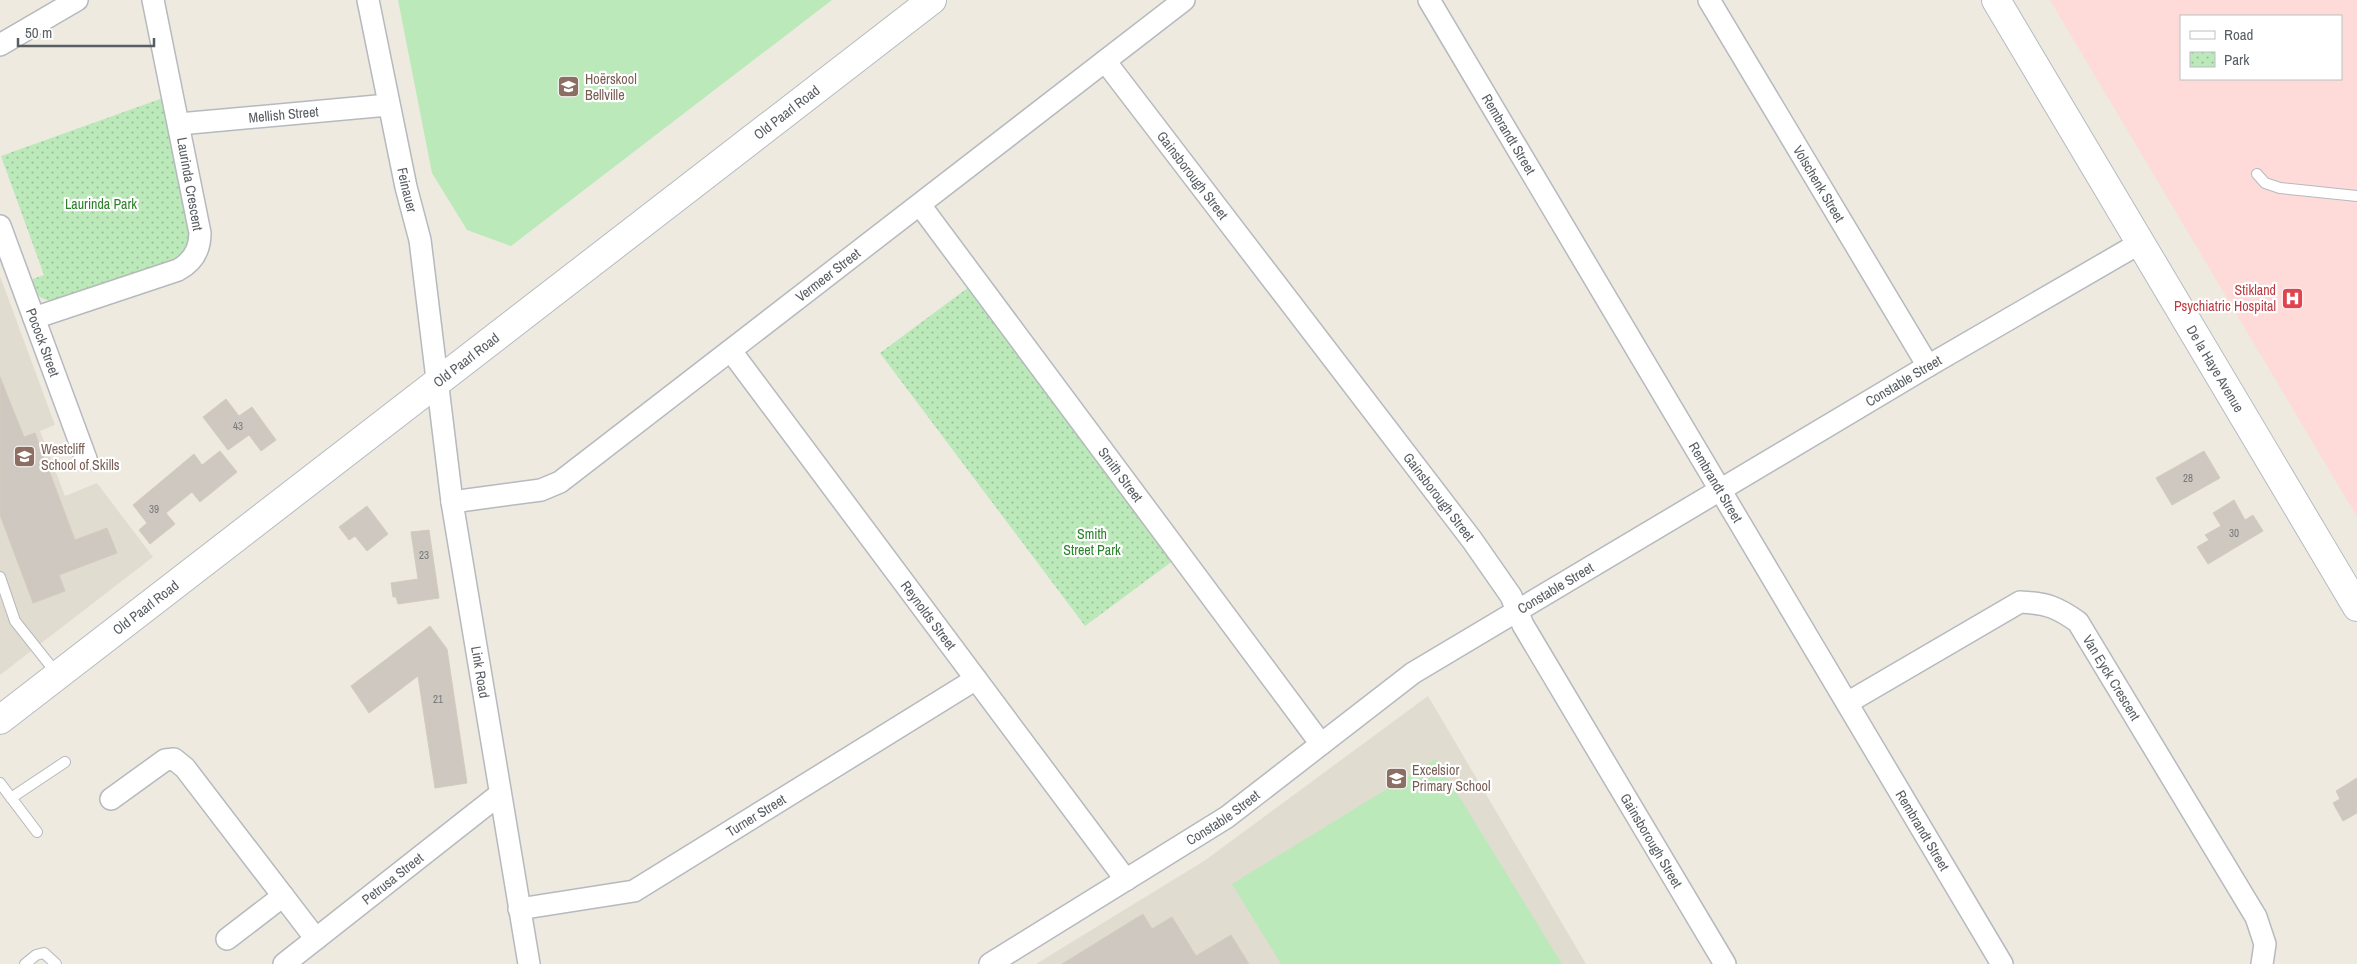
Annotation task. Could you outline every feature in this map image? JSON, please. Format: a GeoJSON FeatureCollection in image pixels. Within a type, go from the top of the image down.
{"type":"FeatureCollection","features":[{"type":"Feature","properties":{"kind":"main road","name":"Old Paarl Road"},"geometry":{"type":"LineString","coordinates":[[0,720],[436,381],[932,0]]}},
{"type":"Feature","properties":{"kind":"main road","name":"De la Haye Avenue"},"geometry":{"type":"LineString","coordinates":[[1996,0],[2357,608]]}},
{"type":"Feature","properties":{"kind":"street"},"geometry":{"type":"LineString","coordinates":[[0,45],[77,0]]}},
{"type":"Feature","properties":{"kind":"street","name":"Laurinda Crescent"},"geometry":{"type":"LineString","coordinates":[[34,318],[178,270],[191,261],[198,248],[200,234],[153,0]]}},
{"type":"Feature","properties":{"kind":"street","name":"Feinauer"},"geometry":{"type":"LineString","coordinates":[[368,0],[388,105],[420,240],[431,321],[436,381]]}},
{"type":"Feature","properties":{"kind":"street","name":"Vermeer Street"},"geometry":{"type":"LineString","coordinates":[[452,502],[541,490],[554,485],[1184,0]]}},
{"type":"Feature","properties":{"kind":"street","name":"Rembrandt Street"},"geometry":{"type":"LineString","coordinates":[[1429,0],[2002,964]]}},
{"type":"Feature","properties":{"kind":"street","name":"Volschenk Street"},"geometry":{"type":"LineString","coordinates":[[1708,0],[1928,366]]}},
{"type":"Feature","properties":{"kind":"street","name":"Gainsborough Street"},"geometry":{"type":"LineString","coordinates":[[1105,61],[1472,540],[1511,596],[1523,625],[1725,964]]}},
{"type":"Feature","properties":{"kind":"street","name":"Mellish Street"},"geometry":{"type":"LineString","coordinates":[[179,124],[388,105]]}},
{"type":"Feature","properties":{"kind":"street","name":"Smith Street"},"geometry":{"type":"LineString","coordinates":[[920,205],[1321,744]]}},
{"type":"Feature","properties":{"kind":"street","name":"Pocock Street"},"geometry":{"type":"LineString","coordinates":[[0,226],[86,459]]}},
{"type":"Feature","properties":{"kind":"street","name":"Constable Street"},"geometry":{"type":"LineString","coordinates":[[990,964],[1227,817],[1413,673],[1928,366],[2140,243]]}},
{"type":"Feature","properties":{"kind":"street","name":"Reynolds Street"},"geometry":{"type":"LineString","coordinates":[[731,350],[1126,880]]}},
{"type":"Feature","properties":{"kind":"street","name":"Link Road"},"geometry":{"type":"LineString","coordinates":[[436,381],[452,502],[528,964]]}},
{"type":"Feature","properties":{"kind":"street","name":"Van Eyck Crescent"},"geometry":{"type":"LineString","coordinates":[[1847,703],[2020,602],[2039,602],[2058,608],[2078,622],[2256,918],[2265,944],[2262,964]]}},
{"type":"Feature","properties":{"kind":"street","name":"Turner Street"},"geometry":{"type":"LineString","coordinates":[[520,909],[634,891],[976,678]]}},
{"type":"Feature","properties":{"kind":"street"},"geometry":{"type":"LineString","coordinates":[[112,799],[165,760],[174,759],[185,768],[316,939]]}},
{"type":"Feature","properties":{"kind":"street","name":"Petrusa Street"},"geometry":{"type":"LineString","coordinates":[[284,964],[500,794]]}},
{"type":"Feature","properties":{"kind":"street"},"geometry":{"type":"LineString","coordinates":[[227,939],[283,896]]}},
{"type":"Feature","properties":{"kind":"lane"},"geometry":{"type":"LineString","coordinates":[[2257,174],[2265,183],[2280,188],[2357,196]]}},
{"type":"Feature","properties":{"kind":"lane"},"geometry":{"type":"LineString","coordinates":[[0,577],[15,621],[58,675]]}},
{"type":"Feature","properties":{"kind":"lane"},"geometry":{"type":"LineString","coordinates":[[11,798],[64,762]]}},
{"type":"Feature","properties":{"kind":"lane"},"geometry":{"type":"LineString","coordinates":[[0,783],[37,832]]}},
{"type":"Feature","properties":{"kind":"lane"},"geometry":{"type":"LineString","coordinates":[[24,964],[36,955],[44,953],[56,964]]}},
{"type":"Feature","properties":{"kind":"shaded area","name":"Stikland Psychiatric Hospital"},"geometry":{"type":"Polygon","coordinates":[[[2050,0],[2357,0],[2357,517],[2050,0]]]}},
{"type":"Feature","properties":{"kind":"shaded area","name":"Westcliff School of Skills"},"geometry":{"type":"Polygon","coordinates":[[[0,276],[55,425],[40,431],[65,496],[97,483],[153,557],[0,675],[0,276]]]}},
{"type":"Feature","properties":{"kind":"shaded area","name":"Excelsior Primary School"},"geometry":{"type":"Polygon","coordinates":[[[1428,696],[1586,964],[1036,964],[1204,861],[1428,696]]]}},
{"type":"Feature","properties":{"kind":"green space","name":"Hoërskool Bellville"},"geometry":{"type":"Polygon","coordinates":[[[398,0],[832,0],[511,246],[467,230],[432,173],[398,0]]]}},
{"type":"Feature","properties":{"kind":"green space","name":"Laurinda Park"},"geometry":{"type":"Polygon","coordinates":[[[163,98],[190,233],[187,250],[176,261],[52,301],[40,297],[35,292],[30,280],[44,275],[1,156],[163,98]]]}},
{"type":"Feature","properties":{"kind":"green space","name":"Smith Street Park"},"geometry":{"type":"Polygon","coordinates":[[[969,287],[1174,560],[1085,626],[880,353],[969,287]]]}},
{"type":"Feature","properties":{"kind":"green space"},"geometry":{"type":"Polygon","coordinates":[[[1436,759],[1562,964],[1281,964],[1232,884],[1436,759]]]}},
{"type":"Feature","properties":{"kind":"building"},"geometry":{"type":"Polygon","coordinates":[[[0,377],[24,437],[35,433],[75,540],[107,528],[117,553],[59,575],[65,591],[33,603],[0,515],[0,377]]]}},
{"type":"Feature","properties":{"kind":"building"},"geometry":{"type":"Polygon","coordinates":[[[226,399],[239,416],[252,407],[276,440],[261,451],[249,435],[228,450],[203,417],[226,399]]]}},
{"type":"Feature","properties":{"kind":"building"},"geometry":{"type":"Polygon","coordinates":[[[220,451],[237,472],[200,502],[192,492],[166,513],[175,524],[150,544],[139,530],[147,523],[133,505],[194,454],[202,465],[220,451]]]}},
{"type":"Feature","properties":{"kind":"building"},"geometry":{"type":"Polygon","coordinates":[[[2204,451],[2220,478],[2172,505],[2156,478],[2204,451]]]}},
{"type":"Feature","properties":{"kind":"building"},"geometry":{"type":"Polygon","coordinates":[[[2234,500],[2245,520],[2253,515],[2263,531],[2208,564],[2197,547],[2209,540],[2205,535],[2221,526],[2213,513],[2234,500]]]}},
{"type":"Feature","properties":{"kind":"building"},"geometry":{"type":"Polygon","coordinates":[[[367,506],[388,534],[367,551],[355,536],[349,540],[339,527],[367,506]]]}},
{"type":"Feature","properties":{"kind":"building"},"geometry":{"type":"Polygon","coordinates":[[[429,530],[439,598],[398,604],[396,597],[393,597],[391,583],[418,579],[411,532],[429,530]]]}},
{"type":"Feature","properties":{"kind":"building"},"geometry":{"type":"Polygon","coordinates":[[[430,626],[447,649],[467,783],[435,788],[418,676],[369,713],[351,686],[430,626]]]}},
{"type":"Feature","properties":{"kind":"building"},"geometry":{"type":"Polygon","coordinates":[[[2357,778],[2357,813],[2343,821],[2333,803],[2340,799],[2336,791],[2357,778]]]}},
{"type":"Feature","properties":{"kind":"building"},"geometry":{"type":"Polygon","coordinates":[[[1143,914],[1152,929],[1172,917],[1196,956],[1231,935],[1249,964],[1062,964],[1143,914]]]}},
{"type":"Feature","properties":{"kind":"place","name":"Hoërskool Bellville"},"geometry":{"type":"Point","coordinates":[569,87]}},
{"type":"Feature","properties":{"kind":"place","name":"Stikland Psychiatric Hospital"},"geometry":{"type":"Point","coordinates":[2292,298]}},
{"type":"Feature","properties":{"kind":"place","name":"Westcliff School of Skills"},"geometry":{"type":"Point","coordinates":[25,457]}},
{"type":"Feature","properties":{"kind":"place","name":"Excelsior Primary School"},"geometry":{"type":"Point","coordinates":[1396,778]}}]}
